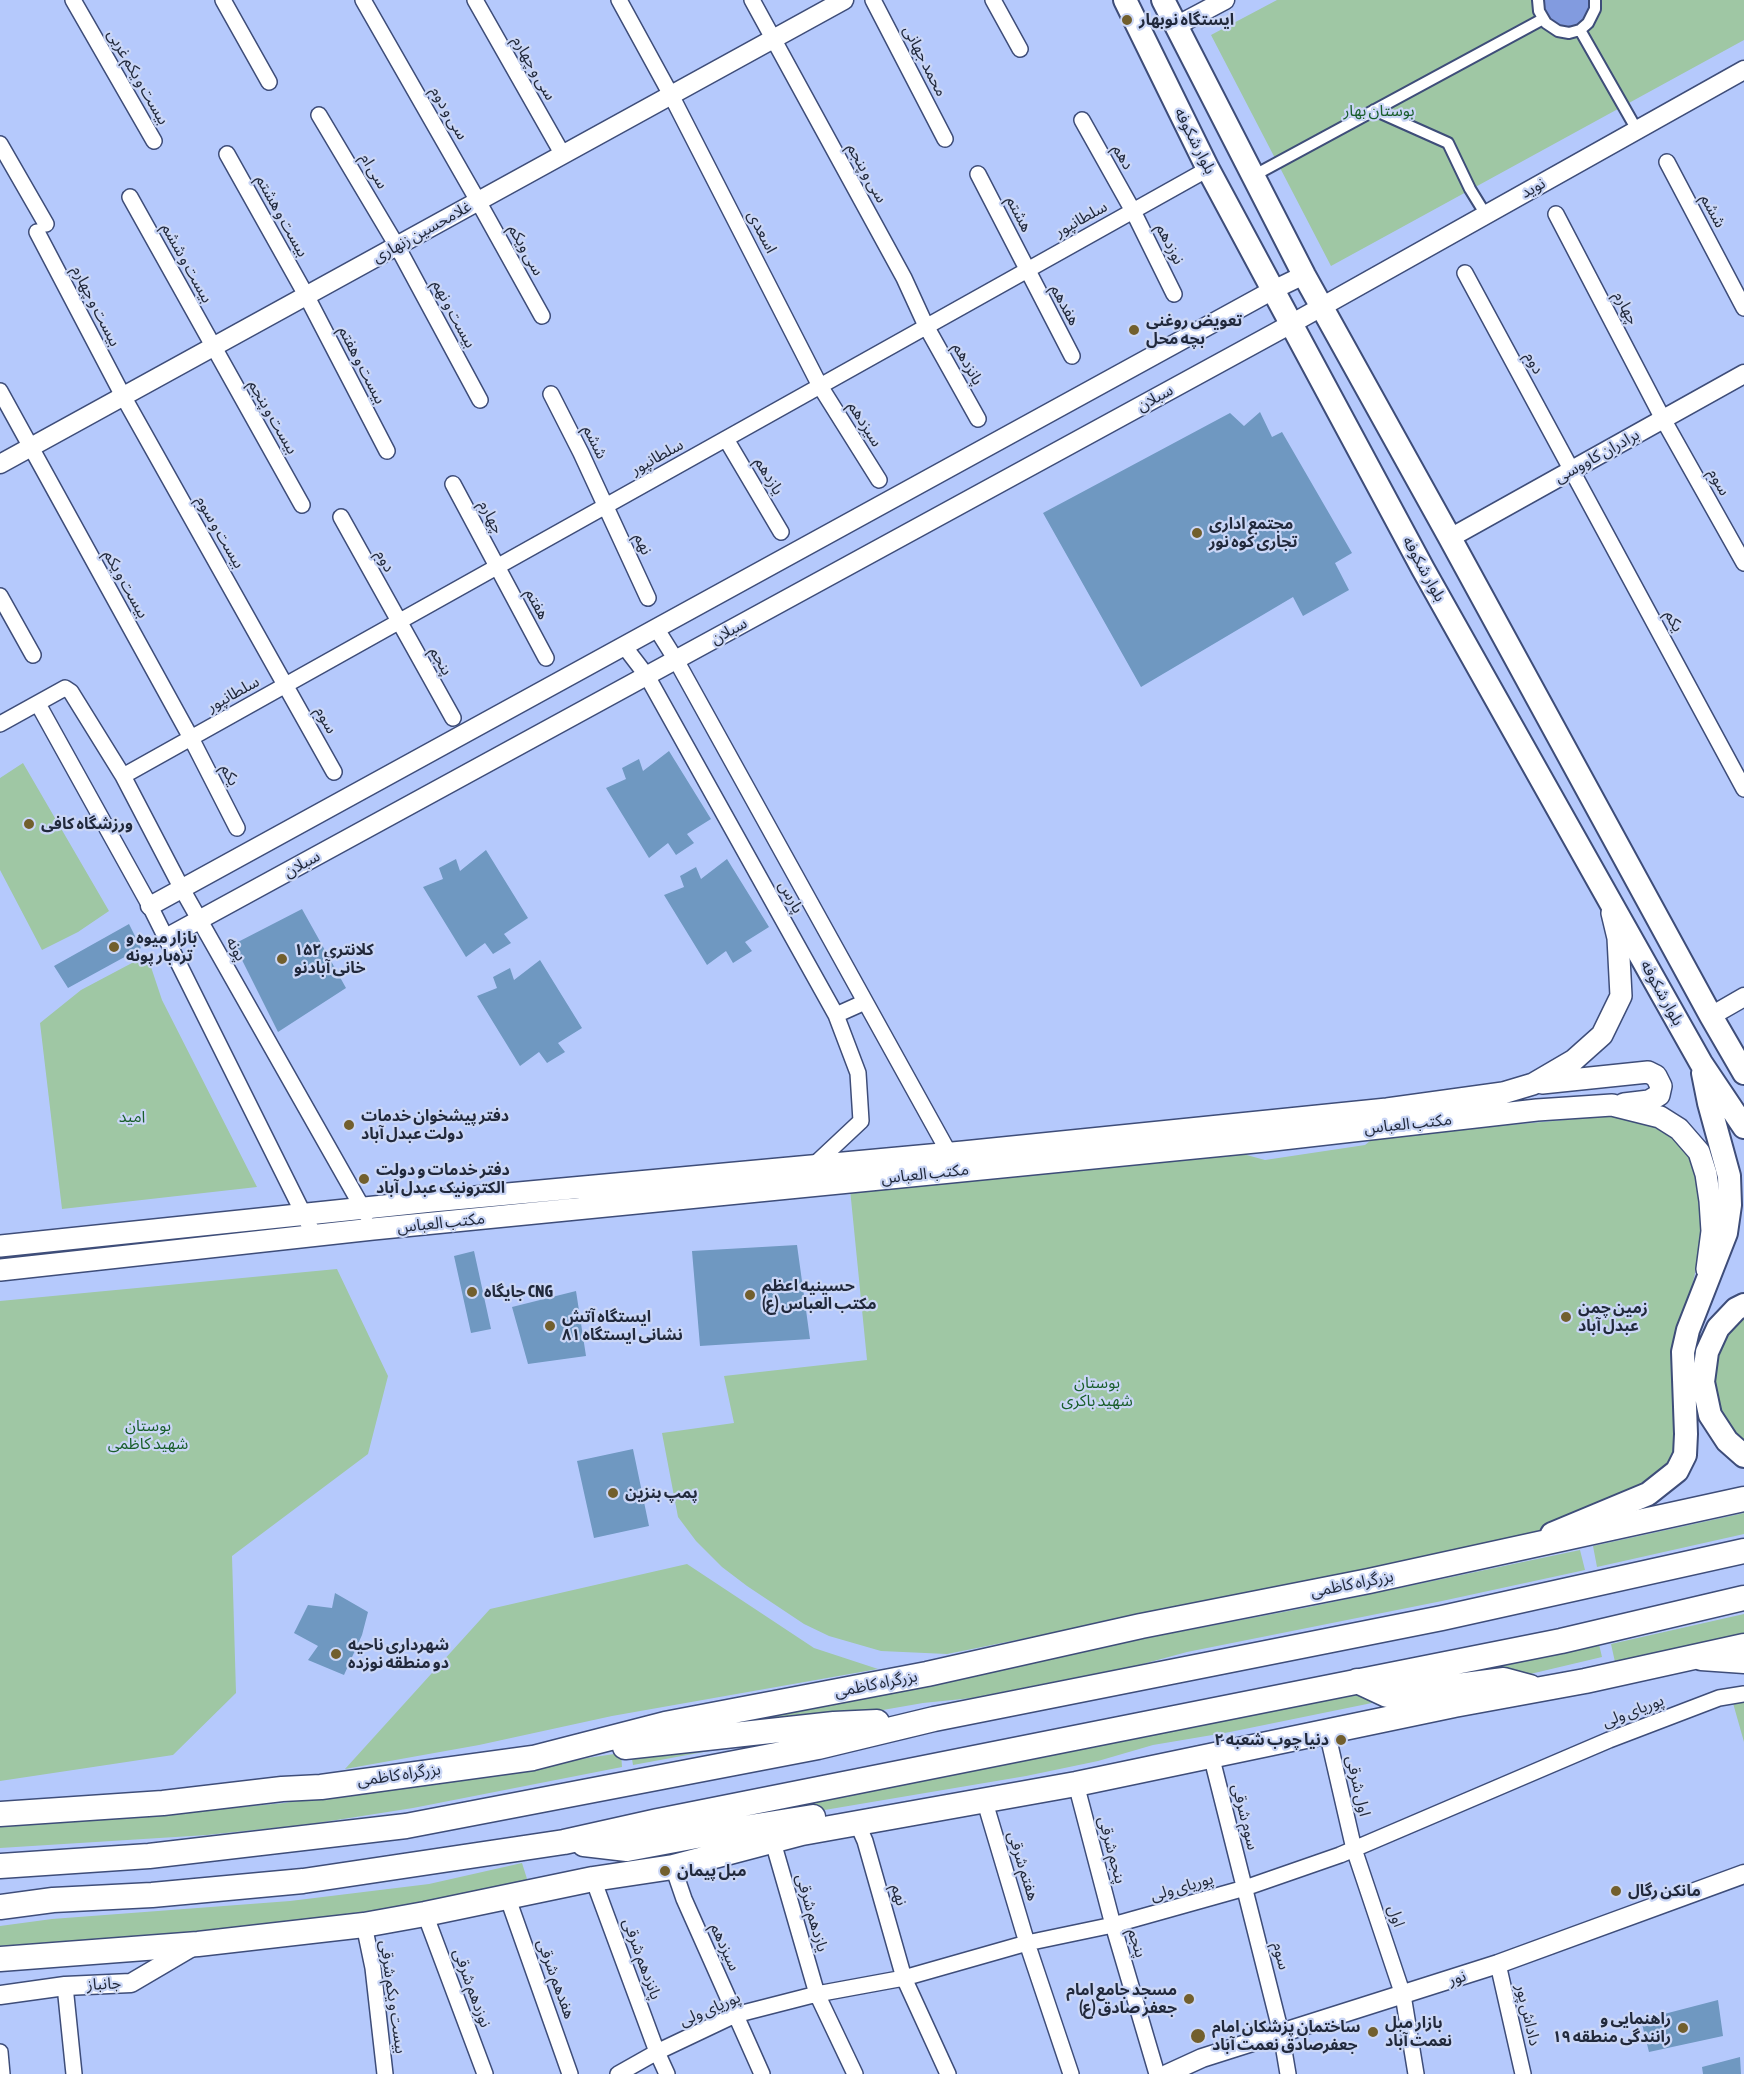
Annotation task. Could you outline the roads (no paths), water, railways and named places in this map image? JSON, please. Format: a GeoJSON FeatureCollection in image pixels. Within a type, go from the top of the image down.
{"type":"FeatureCollection","features":[{"type":"Feature","properties":{"kind":"highway","name":"بزرگراه کاظمی"},"geometry":{"type":"LineString","coordinates":[[0,1814],[163,1803],[282,1788],[321,1787],[532,1758],[665,1724],[927,1674],[1141,1626],[1369,1581],[1744,1498]]}},
{"type":"Feature","properties":{"kind":"highway"},"geometry":{"type":"LineString","coordinates":[[0,1866],[149,1856],[406,1826],[818,1747],[933,1719],[1442,1618],[1744,1551]]}},
{"type":"Feature","properties":{"kind":"highway"},"geometry":{"type":"LineString","coordinates":[[0,1907],[53,1900],[152,1895],[303,1881],[564,1842],[658,1821],[1561,1641],[1744,1598]]}},
{"type":"Feature","properties":{"kind":"highway"},"geometry":{"type":"LineString","coordinates":[[0,1959],[198,1944],[364,1925],[593,1879],[673,1867],[802,1833],[1076,1784],[1540,1690],[1744,1646]]}},
{"type":"Feature","properties":{"kind":"highway"},"geometry":{"type":"LineString","coordinates":[[1357,1682],[1387,1695],[1504,1680],[1540,1690]]}},
{"type":"Feature","properties":{"kind":"highway"},"geometry":{"type":"LineString","coordinates":[[532,1758],[834,1724],[933,1719]]}},
{"type":"Feature","properties":{"kind":"highway"},"geometry":{"type":"LineString","coordinates":[[564,1842],[627,1849],[728,1830],[850,1812],[928,1810]]}},
{"type":"Feature","properties":{"kind":"highway"},"geometry":{"type":"LineString","coordinates":[[0,1915],[53,1900]]}},
{"type":"Feature","properties":{"kind":"main road","name":"بلوار شکوفه"},"geometry":{"type":"LineString","coordinates":[[1125,0],[1208,169],[1423,568],[1701,1063],[1744,1127]]}},
{"type":"Feature","properties":{"kind":"main road","name":"بلوار شکوفه"},"geometry":{"type":"LineString","coordinates":[[1163,0],[1304,275],[1744,1073]]}},
{"type":"Feature","properties":{"kind":"main road","name":"مکتب العباس"},"geometry":{"type":"LineString","coordinates":[[0,1246],[363,1209],[506,1206],[951,1162],[1503,1093],[1533,1084],[1574,1060],[1602,1035],[1621,996],[1618,938],[1609,899]]}},
{"type":"Feature","properties":{"kind":"main road"},"geometry":{"type":"LineString","coordinates":[[1517,1549],[1648,1494],[1677,1471],[1685,1455],[1683,1352],[1703,1287],[1716,1262],[1725,1233],[1730,1205],[1729,1176],[1709,1103],[1701,1063]]}},
{"type":"Feature","properties":{"kind":"main road"},"geometry":{"type":"LineString","coordinates":[[1533,1084],[1648,1072],[1656,1076],[1661,1086],[1659,1095],[1649,1101],[1612,1106]]}},
{"type":"Feature","properties":{"kind":"main road","name":"مکتب العباس"},"geometry":{"type":"LineString","coordinates":[[0,1270],[373,1229],[506,1206],[813,1166],[951,1162],[1265,1141],[1537,1110],[1612,1106],[1660,1117],[1678,1129],[1699,1152],[1706,1174],[1712,1231],[1703,1287]]}},
{"type":"Feature","properties":{"kind":"main road"},"geometry":{"type":"LineString","coordinates":[[1744,1305],[1718,1328],[1707,1352],[1703,1382],[1710,1415],[1727,1441],[1744,1456]]}},
{"type":"Feature","properties":{"kind":"street","name":"بیست و یکم غربی"},"geometry":{"type":"LineString","coordinates":[[73,0],[154,141]]}},
{"type":"Feature","properties":{"kind":"street"},"geometry":{"type":"LineString","coordinates":[[223,0],[269,81]]}},
{"type":"Feature","properties":{"kind":"street","name":"سی و دوم"},"geometry":{"type":"LineString","coordinates":[[363,0],[478,201]]}},
{"type":"Feature","properties":{"kind":"street","name":"سی و چهارم"},"geometry":{"type":"LineString","coordinates":[[475,0],[563,155]]}},
{"type":"Feature","properties":{"kind":"street","name":"اسعدی"},"geometry":{"type":"LineString","coordinates":[[619,0],[671,95],[820,386]]}},
{"type":"Feature","properties":{"kind":"street","name":"سی و پنجم"},"geometry":{"type":"LineString","coordinates":[[752,0],[904,278],[926,326]]}},
{"type":"Feature","properties":{"kind":"street","name":"غلامحسین زنهاری"},"geometry":{"type":"LineString","coordinates":[[0,464],[844,0]]}},
{"type":"Feature","properties":{"kind":"street","name":"محمد جهانی"},"geometry":{"type":"LineString","coordinates":[[873,0],[945,139]]}},
{"type":"Feature","properties":{"kind":"street"},"geometry":{"type":"LineString","coordinates":[[993,0],[1020,49]]}},
{"type":"Feature","properties":{"kind":"street"},"geometry":{"type":"LineString","coordinates":[[1176,26],[1225,0]]}},
{"type":"Feature","properties":{"kind":"street"},"geometry":{"type":"LineString","coordinates":[[1538,0],[1539,11],[1551,28],[1569,33],[1580,30],[1592,17],[1595,0]]}},
{"type":"Feature","properties":{"kind":"street"},"geometry":{"type":"LineString","coordinates":[[1253,176],[1543,19]]}},
{"type":"Feature","properties":{"kind":"street"},"geometry":{"type":"LineString","coordinates":[[1580,30],[1637,130]]}},
{"type":"Feature","properties":{"kind":"street","name":"نوید"},"geometry":{"type":"LineString","coordinates":[[1322,306],[1744,70]]}},
{"type":"Feature","properties":{"kind":"street"},"geometry":{"type":"LineString","coordinates":[[1374,110],[1448,143],[1470,189],[1486,215]]}},
{"type":"Feature","properties":{"kind":"street","name":"سی ام"},"geometry":{"type":"LineString","coordinates":[[319,115],[397,246]]}},
{"type":"Feature","properties":{"kind":"street","name":"دهم"},"geometry":{"type":"LineString","coordinates":[[1082,120],[1133,211]]}},
{"type":"Feature","properties":{"kind":"street","name":"بیست و چهارم"},"geometry":{"type":"LineString","coordinates":[[0,144],[123,396]]}},
{"type":"Feature","properties":{"kind":"street","name":"بیست و هشتم"},"geometry":{"type":"LineString","coordinates":[[227,154],[306,296]]}},
{"type":"Feature","properties":{"kind":"street","name":"ششم"},"geometry":{"type":"LineString","coordinates":[[1667,162],[1744,308]]}},
{"type":"Feature","properties":{"kind":"street","name":"سلطانپور"},"geometry":{"type":"LineString","coordinates":[[123,776],[1208,169]]}},
{"type":"Feature","properties":{"kind":"street","name":"هشتم"},"geometry":{"type":"LineString","coordinates":[[978,174],[1027,270]]}},
{"type":"Feature","properties":{"kind":"street","name":"بیست و ششم"},"geometry":{"type":"LineString","coordinates":[[130,197],[213,347]]}},
{"type":"Feature","properties":{"kind":"street","name":"سی ویکم"},"geometry":{"type":"LineString","coordinates":[[478,201],[542,316]]}},
{"type":"Feature","properties":{"kind":"street","name":"نوزدهم"},"geometry":{"type":"LineString","coordinates":[[1133,211],[1174,294]]}},
{"type":"Feature","properties":{"kind":"street","name":"چهارم"},"geometry":{"type":"LineString","coordinates":[[1556,214],[1663,419]]}},
{"type":"Feature","properties":{"kind":"street","name":"بیست و نهم"},"geometry":{"type":"LineString","coordinates":[[397,246],[480,400]]}},
{"type":"Feature","properties":{"kind":"street","name":"هفدهم"},"geometry":{"type":"LineString","coordinates":[[1027,270],[1072,357]]}},
{"type":"Feature","properties":{"kind":"street","name":"دوم"},"geometry":{"type":"LineString","coordinates":[[1465,273],[1572,470]]}},
{"type":"Feature","properties":{"kind":"street"},"geometry":{"type":"LineString","coordinates":[[150,906],[1304,275]]}},
{"type":"Feature","properties":{"kind":"street","name":"بیست و هفتم"},"geometry":{"type":"LineString","coordinates":[[306,296],[387,451]]}},
{"type":"Feature","properties":{"kind":"street","name":"سبلان"},"geometry":{"type":"LineString","coordinates":[[166,938],[1322,306]]}},
{"type":"Feature","properties":{"kind":"street","name":"پانزدهم"},"geometry":{"type":"LineString","coordinates":[[926,326],[978,419]]}},
{"type":"Feature","properties":{"kind":"street","name":"بیست و پنجم"},"geometry":{"type":"LineString","coordinates":[[213,347],[302,505]]}},
{"type":"Feature","properties":{"kind":"street","name":"برادران کاووسی"},"geometry":{"type":"LineString","coordinates":[[1450,538],[1744,374]]}},
{"type":"Feature","properties":{"kind":"street","name":"سیزدهم"},"geometry":{"type":"LineString","coordinates":[[820,386],[879,480]]}},
{"type":"Feature","properties":{"kind":"street","name":"بیست و یکم"},"geometry":{"type":"LineString","coordinates":[[0,391],[191,738]]}},
{"type":"Feature","properties":{"kind":"street","name":"ششم"},"geometry":{"type":"LineString","coordinates":[[551,394],[606,506]]}},
{"type":"Feature","properties":{"kind":"street","name":"بیست و سوم"},"geometry":{"type":"LineString","coordinates":[[123,396],[286,685]]}},
{"type":"Feature","properties":{"kind":"street","name":"سوم"},"geometry":{"type":"LineString","coordinates":[[1663,419],[1744,563]]}},
{"type":"Feature","properties":{"kind":"street","name":"یازدهم"},"geometry":{"type":"LineString","coordinates":[[726,439],[781,532]]}},
{"type":"Feature","properties":{"kind":"street","name":"یکم"},"geometry":{"type":"LineString","coordinates":[[1572,470],[1744,789]]}},
{"type":"Feature","properties":{"kind":"street","name":"چهارم"},"geometry":{"type":"LineString","coordinates":[[453,484],[497,567]]}},
{"type":"Feature","properties":{"kind":"street","name":"نهم"},"geometry":{"type":"LineString","coordinates":[[606,506],[648,598]]}},
{"type":"Feature","properties":{"kind":"street","name":"دوم"},"geometry":{"type":"LineString","coordinates":[[341,517],[398,622]]}},
{"type":"Feature","properties":{"kind":"street","name":"هفتم"},"geometry":{"type":"LineString","coordinates":[[497,567],[546,658]]}},
{"type":"Feature","properties":{"kind":"street"},"geometry":{"type":"LineString","coordinates":[[0,596],[33,655]]}},
{"type":"Feature","properties":{"kind":"street","name":"پنجم"},"geometry":{"type":"LineString","coordinates":[[398,622],[453,718]]}},
{"type":"Feature","properties":{"kind":"street","name":"پارس"},"geometry":{"type":"LineString","coordinates":[[656,628],[676,660],[865,1002],[951,1162]]}},
{"type":"Feature","properties":{"kind":"street","name":"پارس"},"geometry":{"type":"LineString","coordinates":[[624,646],[647,676],[836,1015],[858,1073],[861,1120],[813,1166]]}},
{"type":"Feature","properties":{"kind":"street","name":"سوم"},"geometry":{"type":"LineString","coordinates":[[286,685],[334,772]]}},
{"type":"Feature","properties":{"kind":"street","name":"پونه"},"geometry":{"type":"LineString","coordinates":[[38,704],[66,688],[71,692],[123,776],[182,889],[373,1229]]}},
{"type":"Feature","properties":{"kind":"street"},"geometry":{"type":"LineString","coordinates":[[0,724],[38,704],[150,906],[314,1235]]}},
{"type":"Feature","properties":{"kind":"street","name":"یکم"},"geometry":{"type":"LineString","coordinates":[[191,738],[237,828]]}},
{"type":"Feature","properties":{"kind":"street"},"geometry":{"type":"LineString","coordinates":[[1711,1016],[1744,998]]}},
{"type":"Feature","properties":{"kind":"street"},"geometry":{"type":"LineString","coordinates":[[836,1015],[865,1002]]}},
{"type":"Feature","properties":{"kind":"street"},"geometry":{"type":"LineString","coordinates":[[1682,1660],[1744,1664]]}},
{"type":"Feature","properties":{"kind":"street","name":"پوریای ولی"},"geometry":{"type":"LineString","coordinates":[[618,2074],[657,2052],[735,2015],[817,1994],[904,1978],[1027,1942],[1113,1925],[1245,1888],[1354,1849],[1609,1740],[1719,1698],[1744,1694]]}},
{"type":"Feature","properties":{"kind":"street","name":"اول شرقی"},"geometry":{"type":"LineString","coordinates":[[1327,1732],[1354,1849]]}},
{"type":"Feature","properties":{"kind":"street","name":"سوم شرقی"},"geometry":{"type":"LineString","coordinates":[[1211,1755],[1245,1888]]}},
{"type":"Feature","properties":{"kind":"street","name":"پنجم شرقی"},"geometry":{"type":"LineString","coordinates":[[1076,1784],[1113,1925]]}},
{"type":"Feature","properties":{"kind":"street","name":"هفتم شرقی"},"geometry":{"type":"LineString","coordinates":[[984,1799],[1027,1942]]}},
{"type":"Feature","properties":{"kind":"street","name":"نهم"},"geometry":{"type":"LineString","coordinates":[[857,1823],[865,1841],[904,1978],[948,2074]]}},
{"type":"Feature","properties":{"kind":"street","name":"یازدهم شرقی"},"geometry":{"type":"LineString","coordinates":[[773,1842],[817,1994]]}},
{"type":"Feature","properties":{"kind":"street","name":"اول"},"geometry":{"type":"LineString","coordinates":[[1354,1849],[1403,1995]]}},
{"type":"Feature","properties":{"kind":"street","name":"سیزدهم"},"geometry":{"type":"LineString","coordinates":[[673,1867],[684,1899],[762,2074]]}},
{"type":"Feature","properties":{"kind":"street","name":"نور"},"geometry":{"type":"LineString","coordinates":[[1167,2074],[1202,2058],[1498,1964],[1744,1874]]}},
{"type":"Feature","properties":{"kind":"street","name":"پانزدهم شرقی"},"geometry":{"type":"LineString","coordinates":[[593,1879],[657,2052]]}},
{"type":"Feature","properties":{"kind":"street","name":"سوم"},"geometry":{"type":"LineString","coordinates":[[1245,1888],[1281,2033],[1287,2074]]}},
{"type":"Feature","properties":{"kind":"street","name":"هفدهم شرقی"},"geometry":{"type":"LineString","coordinates":[[507,1896],[570,2074]]}},
{"type":"Feature","properties":{"kind":"street","name":"نوزدهم شرقی"},"geometry":{"type":"LineString","coordinates":[[425,1914],[485,2074]]}},
{"type":"Feature","properties":{"kind":"street","name":"بیست و یکم شرقی"},"geometry":{"type":"LineString","coordinates":[[364,1925],[373,1968],[385,2074]]}},
{"type":"Feature","properties":{"kind":"street","name":"پنجم"},"geometry":{"type":"LineString","coordinates":[[1113,1925],[1157,2074]]}},
{"type":"Feature","properties":{"kind":"street"},"geometry":{"type":"LineString","coordinates":[[1027,1942],[1071,2074]]}},
{"type":"Feature","properties":{"kind":"street","name":"جانباز"},"geometry":{"type":"LineString","coordinates":[[0,1995],[65,1986],[131,1983],[198,1944]]}},
{"type":"Feature","properties":{"kind":"street","name":"داداش پور"},"geometry":{"type":"LineString","coordinates":[[1498,1964],[1523,2074]]}},
{"type":"Feature","properties":{"kind":"street"},"geometry":{"type":"LineString","coordinates":[[65,1986],[74,2074]]}},
{"type":"Feature","properties":{"kind":"street"},"geometry":{"type":"LineString","coordinates":[[817,1994],[855,2074]]}},
{"type":"Feature","properties":{"kind":"street"},"geometry":{"type":"LineString","coordinates":[[1403,1995],[1416,2074]]}},
{"type":"Feature","properties":{"kind":"street"},"geometry":{"type":"LineString","coordinates":[[0,2052],[3,2074]]}},
{"type":"Feature","properties":{"kind":"street"},"geometry":{"type":"LineString","coordinates":[[657,2052],[667,2074]]}},
{"type":"Feature","properties":{"kind":"water"},"geometry":{"type":"Polygon","coordinates":[[[1542,0],[1591,0],[1590,9],[1581,23],[1566,28],[1551,22],[1543,9],[1542,0]]]}},
{"type":"Feature","properties":{"kind":"place","name":"ایستگاه نوبهار"},"geometry":{"type":"Point","coordinates":[1127,20]}},
{"type":"Feature","properties":{"kind":"place","name":"تعویض روغنی بچه محل"},"geometry":{"type":"Point","coordinates":[1134,330]}},
{"type":"Feature","properties":{"kind":"place","name":"مجتمع اداری تجاری کوه نور"},"geometry":{"type":"Point","coordinates":[1197,533]}},
{"type":"Feature","properties":{"kind":"place","name":"ورزشگاه کافی"},"geometry":{"type":"Point","coordinates":[29,824]}},
{"type":"Feature","properties":{"kind":"place","name":"بازار میوه و تره‌بار پونه"},"geometry":{"type":"Point","coordinates":[114,947]}},
{"type":"Feature","properties":{"kind":"place","name":"کلانتری ۱۵۲ خانی آبادنو"},"geometry":{"type":"Point","coordinates":[282,959]}},
{"type":"Feature","properties":{"kind":"place","name":"دفتر پیشخوان خدمات دولت عبدل آباد"},"geometry":{"type":"Point","coordinates":[349,1125]}},
{"type":"Feature","properties":{"kind":"place","name":"دفتر خدمات و دولت الکترونیک عبدل آباد"},"geometry":{"type":"Point","coordinates":[364,1179]}},
{"type":"Feature","properties":{"kind":"place","name":"جایگاه CNG"},"geometry":{"type":"Point","coordinates":[472,1292]}},
{"type":"Feature","properties":{"kind":"place","name":"حسینیه اعظم مکتب العباس (ع)"},"geometry":{"type":"Point","coordinates":[750,1295]}},
{"type":"Feature","properties":{"kind":"place","name":"زمین چمن عبدل آباد"},"geometry":{"type":"Point","coordinates":[1566,1317]}},
{"type":"Feature","properties":{"kind":"place","name":"ایستگاه آتش نشانی ایستگاه ۸۱"},"geometry":{"type":"Point","coordinates":[550,1326]}},
{"type":"Feature","properties":{"kind":"place","name":"پمپ بنزین"},"geometry":{"type":"Point","coordinates":[613,1493]}},
{"type":"Feature","properties":{"kind":"place","name":"شهرداری ناحیه دو منطقه نوزده"},"geometry":{"type":"Point","coordinates":[336,1654]}},
{"type":"Feature","properties":{"kind":"place","name":"دنیا چوب شعبه ۲"},"geometry":{"type":"Point","coordinates":[1341,1740]}},
{"type":"Feature","properties":{"kind":"place","name":"مبل پیمان"},"geometry":{"type":"Point","coordinates":[665,1871]}},
{"type":"Feature","properties":{"kind":"place","name":"مانکن رگال"},"geometry":{"type":"Point","coordinates":[1616,1891]}},
{"type":"Feature","properties":{"kind":"place","name":"مسجد جامع امام جعفر صادق (ع)"},"geometry":{"type":"Point","coordinates":[1189,1999]}},
{"type":"Feature","properties":{"kind":"place","name":"راهنمایی و رانندگی منطقه ۱۹"},"geometry":{"type":"Point","coordinates":[1683,2028]}},
{"type":"Feature","properties":{"kind":"place","name":"بازار مبل نعمت آباد"},"geometry":{"type":"Point","coordinates":[1373,2032]}},
{"type":"Feature","properties":{"kind":"place","name":"ساختمان پزشکان امام جعفرصادق نعمت آباد"},"geometry":{"type":"Point","coordinates":[1198,2036]}},
{"type":"Feature","properties":{"kind":"park label","name":"بوستان بهار"},"geometry":{"type":"Point","coordinates":[1379,111]}},
{"type":"Feature","properties":{"kind":"park label","name":"امید"},"geometry":{"type":"Point","coordinates":[132,1117]}},
{"type":"Feature","properties":{"kind":"park label","name":"بوستان شهید باکری"},"geometry":{"type":"Point","coordinates":[1097,1392]}},
{"type":"Feature","properties":{"kind":"park label","name":"بوستان شهید کاظمی"},"geometry":{"type":"Point","coordinates":[148,1435]}}]}
